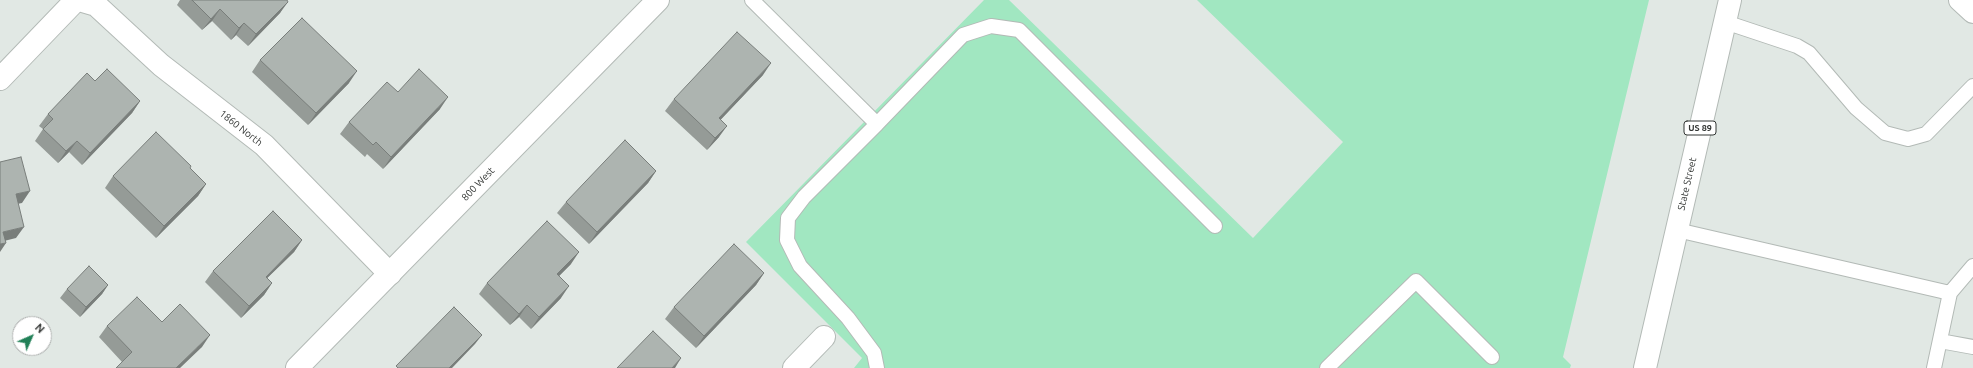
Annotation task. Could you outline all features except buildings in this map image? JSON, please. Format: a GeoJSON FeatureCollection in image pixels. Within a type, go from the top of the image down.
{"type":"FeatureCollection","features":[{"type":"Feature","properties":{"kind":"street","name":"1860 North"},"geometry":{"type":"LineString","coordinates":[[0,79],[78,0],[96,5],[160,65],[264,145],[390,274]]}},
{"type":"Feature","properties":{"kind":"street","name":"800 West"},"geometry":{"type":"LineString","coordinates":[[297,368],[658,0]]}},
{"type":"Feature","properties":{"kind":"street","name":"State Street"},"geometry":{"type":"LineString","coordinates":[[1645,368],[1730,0]]}},
{"type":"Feature","properties":{"kind":"street"},"geometry":{"type":"LineString","coordinates":[[1960,0],[1973,12]]}},
{"type":"Feature","properties":{"kind":"street"},"geometry":{"type":"LineString","coordinates":[[794,368],[824,337]]}},
{"type":"Feature","properties":{"kind":"lane"},"geometry":{"type":"LineString","coordinates":[[752,0],[877,124]]}},
{"type":"Feature","properties":{"kind":"lane"},"geometry":{"type":"LineString","coordinates":[[1725,22],[1796,46],[1809,53],[1856,108],[1885,133],[1908,139],[1926,134],[1973,86]]}},
{"type":"Feature","properties":{"kind":"lane"},"geometry":{"type":"LineString","coordinates":[[877,368],[874,353],[848,318],[800,266],[788,240],[788,218],[804,196],[877,124],[963,35],[991,26],[1019,30],[1215,226]]}},
{"type":"Feature","properties":{"kind":"lane"},"geometry":{"type":"LineString","coordinates":[[1677,230],[1950,293]]}},
{"type":"Feature","properties":{"kind":"lane"},"geometry":{"type":"LineString","coordinates":[[1934,368],[1950,293],[1973,266]]}},
{"type":"Feature","properties":{"kind":"lane"},"geometry":{"type":"LineString","coordinates":[[1327,368],[1416,280],[1492,357]]}},
{"type":"Feature","properties":{"kind":"lane"},"geometry":{"type":"LineString","coordinates":[[1940,341],[1973,347]]}},
{"type":"Feature","properties":{"kind":"green space"},"geometry":{"type":"Polygon","coordinates":[[[984,0],[1009,0],[1253,238],[1343,142],[1197,0],[1649,0],[1563,357],[1571,365],[1570,368],[854,368],[862,358],[746,242],[984,0]]]}}]}
